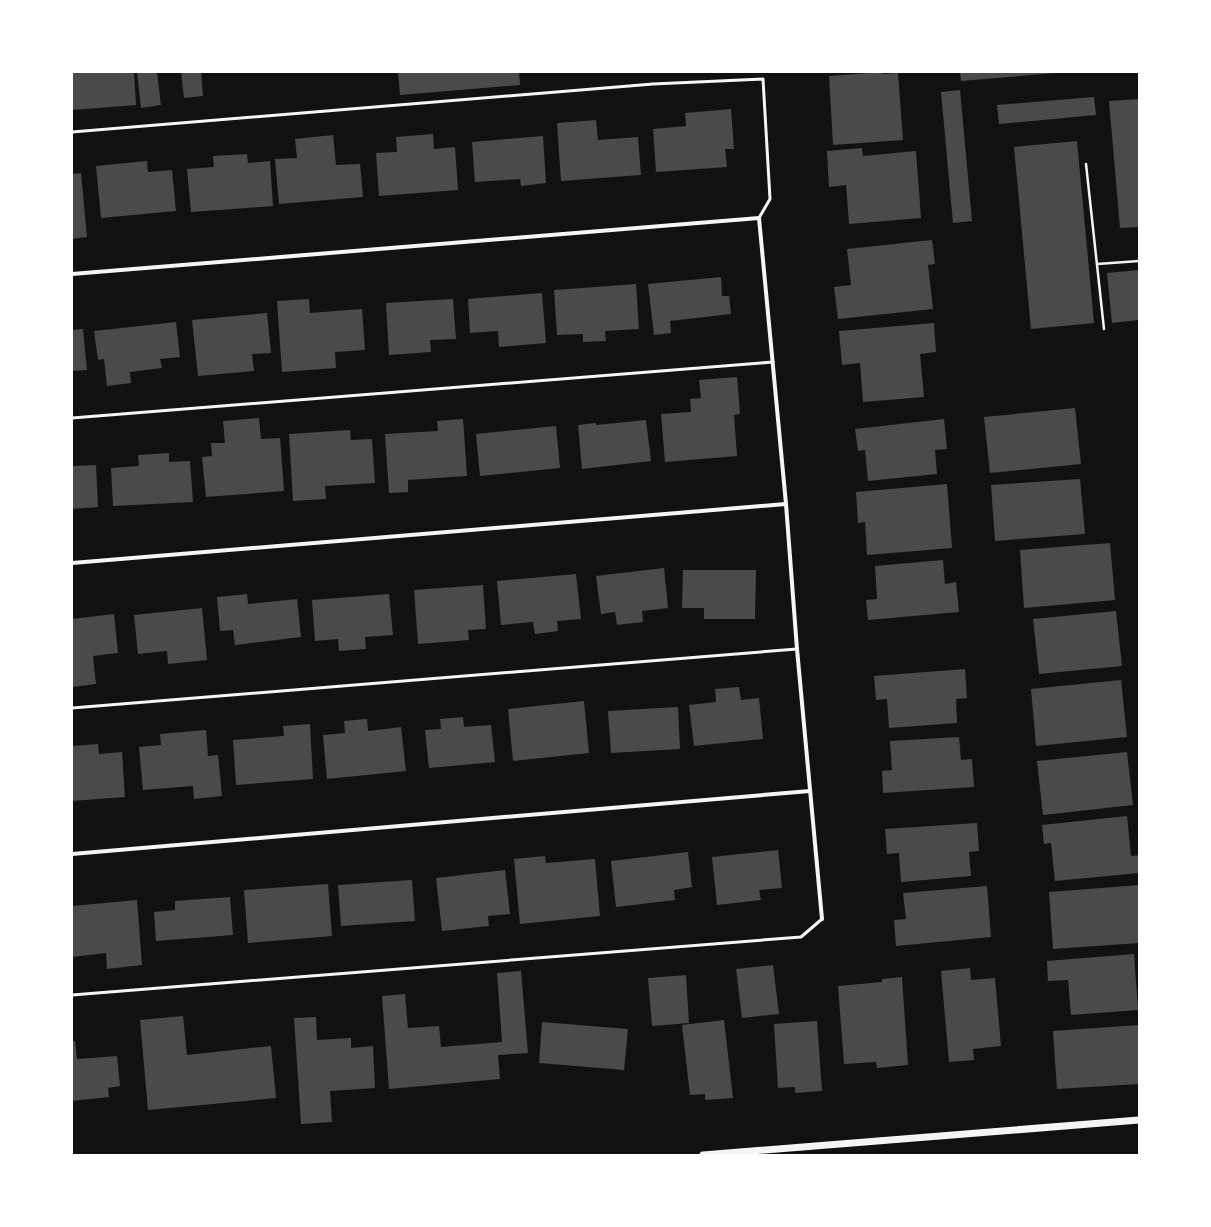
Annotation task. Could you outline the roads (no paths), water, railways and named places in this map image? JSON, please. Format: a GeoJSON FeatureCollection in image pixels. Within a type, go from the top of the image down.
{"type":"FeatureCollection","features":[{"type":"Feature","properties":{"kind":"street"},"geometry":{"type":"LineString","coordinates":[[72,274],[759,218],[786,504],[797,649],[822,919]]}},
{"type":"Feature","properties":{"kind":"street"},"geometry":{"type":"LineString","coordinates":[[72,563],[786,504]]}},
{"type":"Feature","properties":{"kind":"street"},"geometry":{"type":"LineString","coordinates":[[72,854],[810,791]]}},
{"type":"Feature","properties":{"kind":"street"},"geometry":{"type":"LineString","coordinates":[[703,1155],[1139,1120]]}},
{"type":"Feature","properties":{"kind":"lane"},"geometry":{"type":"LineString","coordinates":[[72,132],[653,84],[763,79],[770,199],[759,218]]}},
{"type":"Feature","properties":{"kind":"lane"},"geometry":{"type":"LineString","coordinates":[[72,418],[772,362]]}},
{"type":"Feature","properties":{"kind":"lane"},"geometry":{"type":"LineString","coordinates":[[72,708],[797,649]]}},
{"type":"Feature","properties":{"kind":"lane"},"geometry":{"type":"LineString","coordinates":[[72,995],[802,937],[822,919]]}}]}
